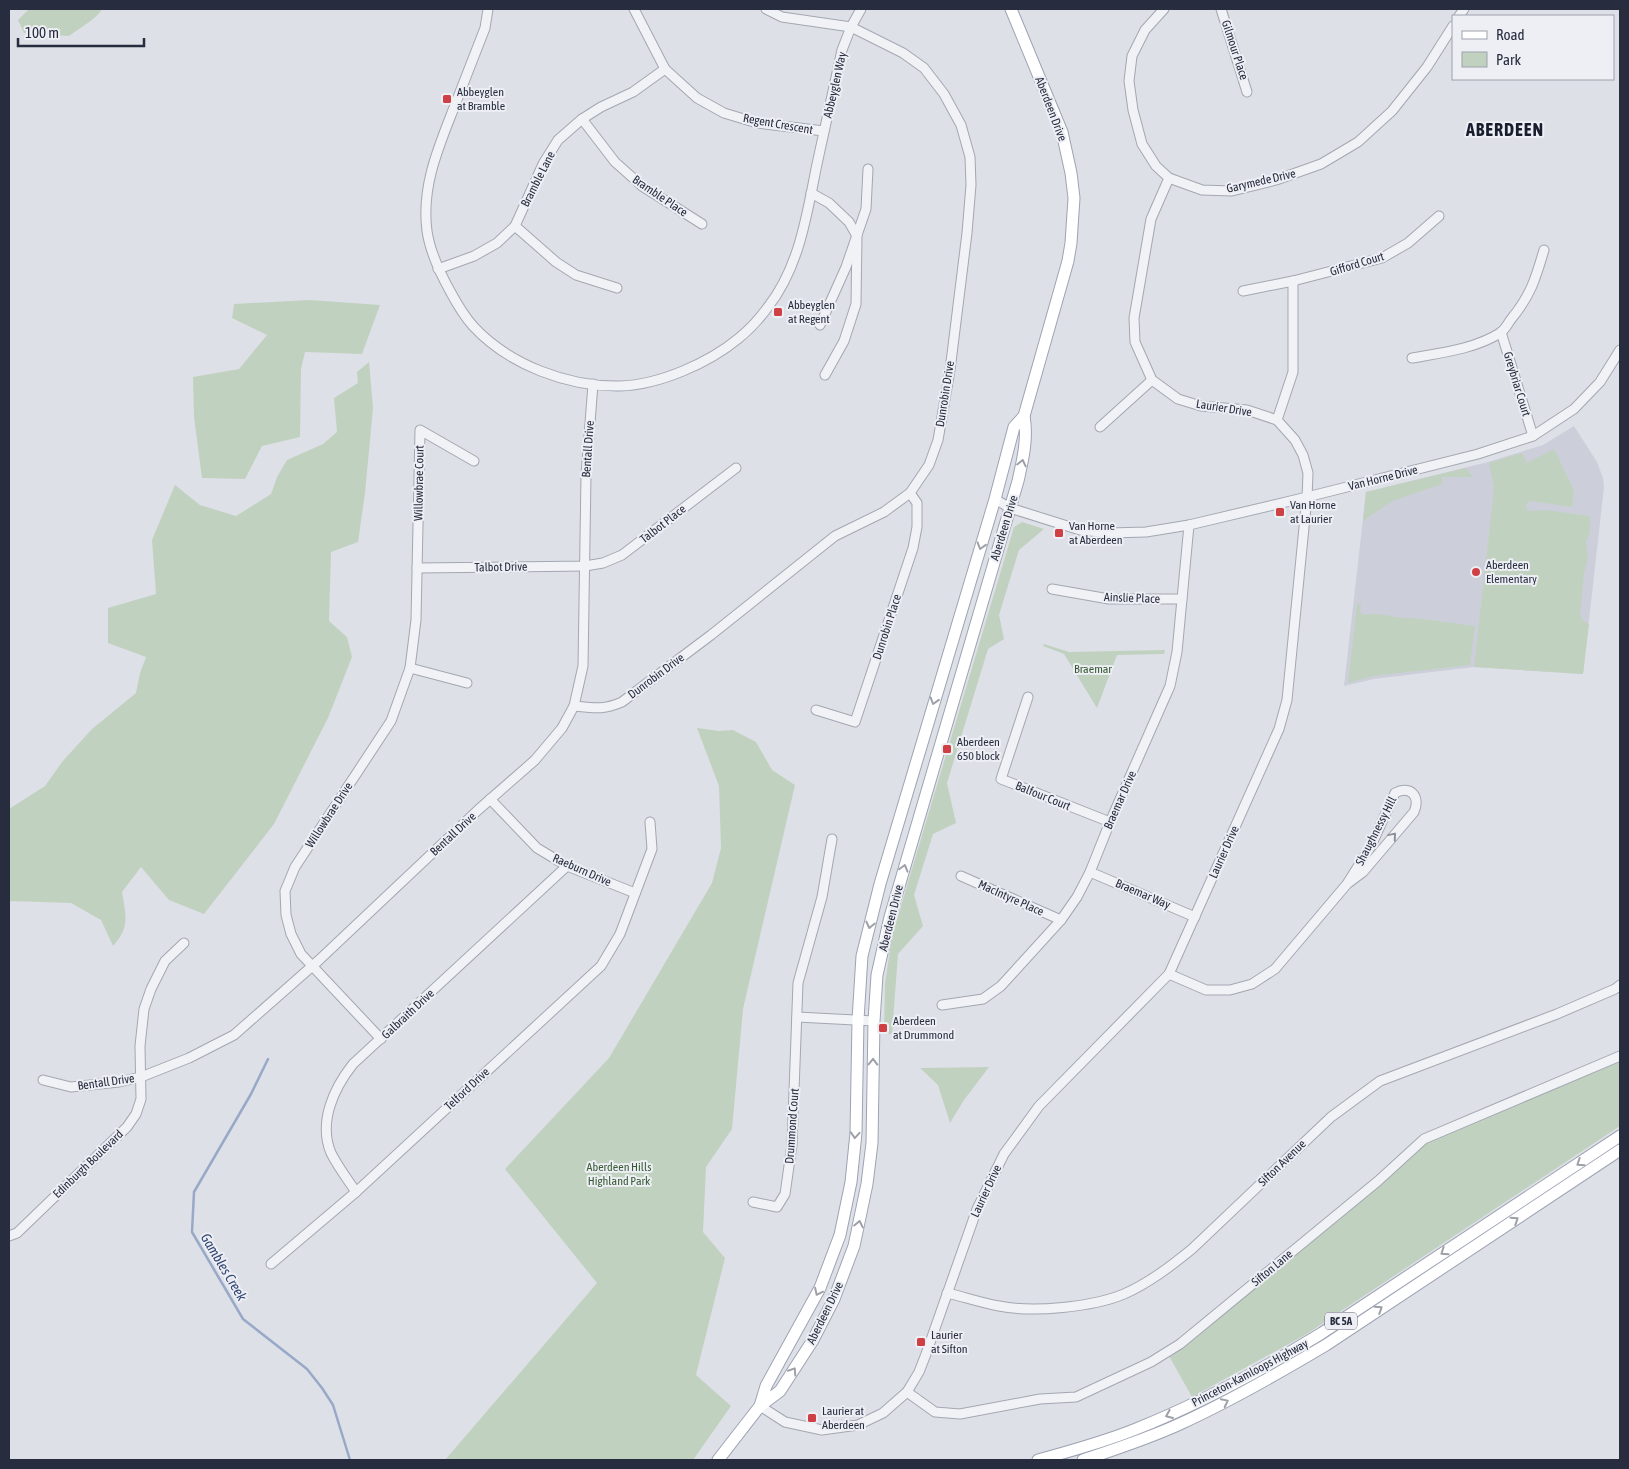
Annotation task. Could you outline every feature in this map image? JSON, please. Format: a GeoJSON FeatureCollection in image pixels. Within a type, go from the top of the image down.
{"type":"FeatureCollection","features":[{"type":"Feature","properties":{"kind":"main road","name":"Aberdeen Drive"},"geometry":{"type":"LineString","coordinates":[[718,1460],[760,1406],[780,1391],[812,1340],[834,1299],[854,1246],[867,1184],[872,1143],[874,1021],[877,975],[890,916],[1024,456],[1026,431],[1024,416],[1068,260],[1073,224],[1074,198],[1071,173],[1062,132],[1011,9]]}},
{"type":"Feature","properties":{"kind":"main road","name":"Aberdeen Drive"},"geometry":{"type":"LineString","coordinates":[[760,1406],[766,1386],[820,1288],[840,1234],[851,1182],[856,1133],[858,1020],[862,956],[880,884],[995,499],[1014,427],[1024,416]]}},
{"type":"Feature","properties":{"kind":"main road","name":"Princeton-Kamloops Highway"},"geometry":{"type":"LineString","coordinates":[[1038,1460],[1101,1442],[1144,1426],[1229,1387],[1278,1360],[1322,1334],[1620,1136]]}},
{"type":"Feature","properties":{"kind":"main road","name":"Princeton-Kamloops Highway"},"geometry":{"type":"LineString","coordinates":[[1083,1460],[1181,1424],[1283,1371],[1326,1345],[1620,1150]]}},
{"type":"Feature","properties":{"kind":"street","name":"Abbeyglen Way"},"geometry":{"type":"LineString","coordinates":[[488,9],[485,28],[434,158],[426,192],[427,231],[438,269],[459,307],[473,326],[495,346],[524,364],[556,376],[593,384],[622,386],[657,380],[707,360],[740,338],[768,307],[786,280],[800,246],[842,50],[851,27],[861,9]]}},
{"type":"Feature","properties":{"kind":"street","name":"Regent Crescent"},"geometry":{"type":"LineString","coordinates":[[634,9],[665,69],[697,98],[724,113],[757,122],[824,131]]}},
{"type":"Feature","properties":{"kind":"street","name":"Dunrobin Drive"},"geometry":{"type":"LineString","coordinates":[[574,706],[600,709],[622,702],[711,635],[835,536],[884,512],[910,493],[929,465],[938,440],[950,370],[971,185],[970,156],[961,125],[944,94],[924,68],[903,53],[851,27],[782,17],[766,9]]}},
{"type":"Feature","properties":{"kind":"street","name":"Garymede Drive"},"geometry":{"type":"LineString","coordinates":[[1164,9],[1145,30],[1132,56],[1129,81],[1133,110],[1142,144],[1156,166],[1169,178],[1202,190],[1232,190],[1276,180],[1321,164],[1358,142],[1392,111],[1427,67],[1452,28]]}},
{"type":"Feature","properties":{"kind":"street","name":"Gilmour Place"},"geometry":{"type":"LineString","coordinates":[[1221,9],[1247,92]]}},
{"type":"Feature","properties":{"kind":"street","name":"Bramble Lane"},"geometry":{"type":"LineString","coordinates":[[438,269],[474,256],[497,243],[515,226],[545,161],[558,140],[582,119],[601,106],[633,92],[665,69]]}},
{"type":"Feature","properties":{"kind":"street","name":"Bramble Place"},"geometry":{"type":"LineString","coordinates":[[582,119],[615,162],[642,186],[702,224]]}},
{"type":"Feature","properties":{"kind":"street"},"geometry":{"type":"LineString","coordinates":[[820,325],[846,267],[866,209],[868,169]]}},
{"type":"Feature","properties":{"kind":"street","name":"Laurier Drive"},"geometry":{"type":"LineString","coordinates":[[760,1406],[785,1422],[822,1430],[858,1425],[883,1413],[907,1392],[919,1372],[977,1209],[1004,1154],[1039,1106],[1169,974],[1279,729],[1287,700],[1308,473],[1303,455],[1295,440],[1277,420],[1247,410],[1201,406],[1178,399],[1152,380],[1135,342],[1134,318],[1151,219],[1169,178]]}},
{"type":"Feature","properties":{"kind":"street"},"geometry":{"type":"LineString","coordinates":[[811,193],[829,203],[849,222],[857,236],[856,304],[844,341],[824,375]]}},
{"type":"Feature","properties":{"kind":"street","name":"Gifford Court"},"geometry":{"type":"LineString","coordinates":[[1243,291],[1293,281],[1382,258],[1408,243],[1439,216]]}},
{"type":"Feature","properties":{"kind":"street"},"geometry":{"type":"LineString","coordinates":[[515,226],[556,262],[576,275],[617,288]]}},
{"type":"Feature","properties":{"kind":"street"},"geometry":{"type":"LineString","coordinates":[[1412,358],[1479,343],[1501,332],[1522,306],[1532,287],[1544,250]]}},
{"type":"Feature","properties":{"kind":"street"},"geometry":{"type":"LineString","coordinates":[[1277,420],[1293,372],[1293,281]]}},
{"type":"Feature","properties":{"kind":"street","name":"Greybriar Court"},"geometry":{"type":"LineString","coordinates":[[1501,332],[1533,436]]}},
{"type":"Feature","properties":{"kind":"street","name":"Van Horne Drive"},"geometry":{"type":"LineString","coordinates":[[995,499],[1010,508],[1080,530],[1110,533],[1146,532],[1189,525],[1307,497],[1478,454],[1533,436],[1574,409],[1600,382],[1620,350]]}},
{"type":"Feature","properties":{"kind":"street"},"geometry":{"type":"LineString","coordinates":[[1100,427],[1152,380]]}},
{"type":"Feature","properties":{"kind":"street","name":"Bentall Drive"},"geometry":{"type":"LineString","coordinates":[[43,1080],[71,1087],[119,1082],[141,1077],[189,1058],[234,1035],[535,760],[562,728],[574,706],[584,666],[586,475],[593,384]]}},
{"type":"Feature","properties":{"kind":"street","name":"Willowbrae Court"},"geometry":{"type":"LineString","coordinates":[[417,568],[420,430],[474,461]]}},
{"type":"Feature","properties":{"kind":"street","name":"Talbot Place"},"geometry":{"type":"LineString","coordinates":[[585,566],[603,563],[622,556],[736,468]]}},
{"type":"Feature","properties":{"kind":"street","name":"Dunrobin Place"},"geometry":{"type":"LineString","coordinates":[[816,710],[856,722],[913,548],[917,527],[917,503],[910,493]]}},
{"type":"Feature","properties":{"kind":"street","name":"Braemar Drive"},"geometry":{"type":"LineString","coordinates":[[942,1005],[983,999],[1001,986],[1061,920],[1090,872],[1170,686],[1177,652],[1189,525]]}},
{"type":"Feature","properties":{"kind":"street","name":"Talbot Drive"},"geometry":{"type":"LineString","coordinates":[[417,568],[585,566]]}},
{"type":"Feature","properties":{"kind":"street","name":"Willowbrae Drive"},"geometry":{"type":"LineString","coordinates":[[380,1039],[301,954],[291,934],[286,915],[285,891],[295,867],[391,721],[410,668],[416,620],[417,568]]}},
{"type":"Feature","properties":{"kind":"street","name":"Ainslie Place"},"geometry":{"type":"LineString","coordinates":[[1052,589],[1110,599],[1182,599]]}},
{"type":"Feature","properties":{"kind":"street"},"geometry":{"type":"LineString","coordinates":[[410,668],[467,683]]}},
{"type":"Feature","properties":{"kind":"street","name":"Balfour Court"},"geometry":{"type":"LineString","coordinates":[[1028,697],[1001,779],[1110,822]]}},
{"type":"Feature","properties":{"kind":"street","name":"Shaughnessy Hill"},"geometry":{"type":"LineString","coordinates":[[1169,974],[1206,990],[1230,990],[1252,984],[1275,969],[1347,884],[1371,846],[1391,798],[1401,790],[1407,790],[1413,794],[1416,799],[1414,812],[1363,872],[1347,884]]}},
{"type":"Feature","properties":{"kind":"street","name":"Raeburn Drive"},"geometry":{"type":"LineString","coordinates":[[490,800],[537,848],[566,866],[635,893]]}},
{"type":"Feature","properties":{"kind":"street","name":"Telford Drive"},"geometry":{"type":"LineString","coordinates":[[271,1264],[356,1192],[601,966],[620,934],[652,849],[650,822]]}},
{"type":"Feature","properties":{"kind":"street","name":"Drummond Court"},"geometry":{"type":"LineString","coordinates":[[753,1202],[777,1207],[785,1194],[792,1145],[798,983],[822,897],[832,838]]}},
{"type":"Feature","properties":{"kind":"street","name":"Galbraith Drive"},"geometry":{"type":"LineString","coordinates":[[356,1192],[331,1152],[326,1131],[328,1112],[334,1092],[343,1077],[353,1064],[566,866]]}},
{"type":"Feature","properties":{"kind":"street","name":"Braemar Way"},"geometry":{"type":"LineString","coordinates":[[1090,872],[1195,917]]}},
{"type":"Feature","properties":{"kind":"street","name":"MacIntyre Place"},"geometry":{"type":"LineString","coordinates":[[962,876],[1061,920]]}},
{"type":"Feature","properties":{"kind":"street","name":"Edinburgh Boulevard"},"geometry":{"type":"LineString","coordinates":[[9,1236],[17,1233],[127,1127],[136,1114],[141,1099],[140,1046],[144,1009],[151,989],[165,961],[184,943]]}},
{"type":"Feature","properties":{"kind":"street","name":"Sifton Avenue"},"geometry":{"type":"LineString","coordinates":[[947,1293],[999,1306],[1030,1309],[1047,1309],[1086,1304],[1123,1294],[1170,1266],[1192,1249],[1331,1117],[1380,1081],[1557,1014],[1615,989],[1620,985]]}},
{"type":"Feature","properties":{"kind":"street"},"geometry":{"type":"LineString","coordinates":[[797,1017],[874,1021]]}},
{"type":"Feature","properties":{"kind":"street","name":"Sifton Lane"},"geometry":{"type":"LineString","coordinates":[[907,1392],[935,1412],[960,1414],[1040,1399],[1076,1397],[1143,1366],[1180,1344],[1378,1181],[1424,1139],[1620,1056]]}},
{"type":"Feature","properties":{"kind":"shaded area","name":"Aberdeen Elementary"},"geometry":{"type":"Polygon","coordinates":[[[1574,426],[1597,462],[1604,487],[1583,674],[1474,667],[1374,679],[1344,686],[1366,492],[1488,462],[1543,445],[1574,426]]]}},
{"type":"Feature","properties":{"kind":"green space"},"geometry":{"type":"Polygon","coordinates":[[[29,9],[102,9],[92,20],[69,36],[24,33],[18,20],[29,9]]]}},
{"type":"Feature","properties":{"kind":"green space"},"geometry":{"type":"Polygon","coordinates":[[[310,300],[380,305],[362,354],[305,352],[301,369],[300,437],[262,446],[245,479],[202,478],[194,417],[193,377],[239,369],[267,335],[232,318],[234,304],[310,300]]]}},
{"type":"Feature","properties":{"kind":"green space"},"geometry":{"type":"Polygon","coordinates":[[[369,362],[373,408],[365,493],[358,542],[331,552],[329,621],[347,637],[352,657],[328,718],[274,824],[204,914],[169,900],[141,867],[122,892],[125,915],[124,927],[113,946],[101,920],[71,903],[9,901],[9,809],[45,786],[62,762],[92,729],[136,693],[146,657],[108,643],[108,608],[156,594],[152,540],[175,485],[200,505],[236,516],[271,494],[277,477],[287,460],[323,444],[337,432],[334,398],[358,383],[357,372],[369,362]]]}},
{"type":"Feature","properties":{"kind":"green space"},"geometry":{"type":"Polygon","coordinates":[[[1554,449],[1574,490],[1572,507],[1530,501],[1526,507],[1528,511],[1545,510],[1590,516],[1590,532],[1586,542],[1588,558],[1584,573],[1580,615],[1583,621],[1589,624],[1583,674],[1474,667],[1494,489],[1489,463],[1522,453],[1527,463],[1554,449]]]}},
{"type":"Feature","properties":{"kind":"green space"},"geometry":{"type":"Polygon","coordinates":[[[1466,468],[1473,477],[1442,477],[1442,484],[1392,501],[1363,521],[1366,492],[1466,468]]]}},
{"type":"Feature","properties":{"kind":"green space"},"geometry":{"type":"Polygon","coordinates":[[[1022,522],[1044,529],[1019,550],[999,615],[1004,639],[988,649],[947,783],[956,823],[933,834],[914,895],[923,926],[898,954],[892,1034],[884,1033],[885,984],[892,936],[1014,527],[1022,522]]]}},
{"type":"Feature","properties":{"kind":"green space"},"geometry":{"type":"Polygon","coordinates":[[[1357,604],[1361,604],[1360,611],[1363,615],[1376,614],[1475,626],[1470,665],[1373,676],[1348,683],[1357,604]]]}},
{"type":"Feature","properties":{"kind":"green space","name":"Braemar"},"geometry":{"type":"Polygon","coordinates":[[[1044,644],[1069,652],[1165,650],[1164,654],[1117,655],[1097,708],[1064,654],[1043,646],[1044,644]]]}},
{"type":"Feature","properties":{"kind":"green space","name":"Aberdeen Hills Highland Park"},"geometry":{"type":"Polygon","coordinates":[[[697,728],[719,731],[733,730],[756,742],[772,770],[795,785],[743,1009],[732,1129],[706,1167],[703,1232],[725,1258],[696,1375],[731,1406],[693,1460],[445,1460],[597,1283],[505,1169],[609,1058],[712,883],[721,848],[719,786],[697,728]]]}},
{"type":"Feature","properties":{"kind":"green space"},"geometry":{"type":"Polygon","coordinates":[[[1620,1057],[1620,1126],[1305,1335],[1192,1397],[1169,1356],[1429,1140],[1620,1057]]]}},
{"type":"Feature","properties":{"kind":"green space"},"geometry":{"type":"Polygon","coordinates":[[[989,1067],[964,1100],[950,1123],[938,1085],[920,1068],[989,1067]]]}},
{"type":"Feature","properties":{"kind":"waterway","name":"Gambles Creek"},"geometry":{"type":"LineString","coordinates":[[268,1059],[251,1094],[194,1192],[192,1232],[243,1319],[307,1369],[322,1388],[333,1405],[350,1460]]}},
{"type":"Feature","properties":{"kind":"place","name":"Abbeyglen at Bramble"},"geometry":{"type":"Point","coordinates":[447,99]}},
{"type":"Feature","properties":{"kind":"place","name":"Abbeyglen at Regent"},"geometry":{"type":"Point","coordinates":[778,312]}},
{"type":"Feature","properties":{"kind":"place","name":"Van Horne at Laurier"},"geometry":{"type":"Point","coordinates":[1280,512]}},
{"type":"Feature","properties":{"kind":"place","name":"Van Horne at Aberdeen"},"geometry":{"type":"Point","coordinates":[1059,533]}},
{"type":"Feature","properties":{"kind":"place","name":"Aberdeen Elementary"},"geometry":{"type":"Point","coordinates":[1476,572]}},
{"type":"Feature","properties":{"kind":"place","name":"Aberdeen 650 block"},"geometry":{"type":"Point","coordinates":[947,749]}},
{"type":"Feature","properties":{"kind":"place","name":"Aberdeen at Drummond"},"geometry":{"type":"Point","coordinates":[883,1028]}},
{"type":"Feature","properties":{"kind":"place","name":"Laurier at Sifton"},"geometry":{"type":"Point","coordinates":[921,1342]}},
{"type":"Feature","properties":{"kind":"place","name":"Laurier at Aberdeen"},"geometry":{"type":"Point","coordinates":[812,1418]}},
{"type":"Feature","properties":{"kind":"district","name":"ABERDEEN"},"geometry":{"type":"Point","coordinates":[1505,130]}}]}
